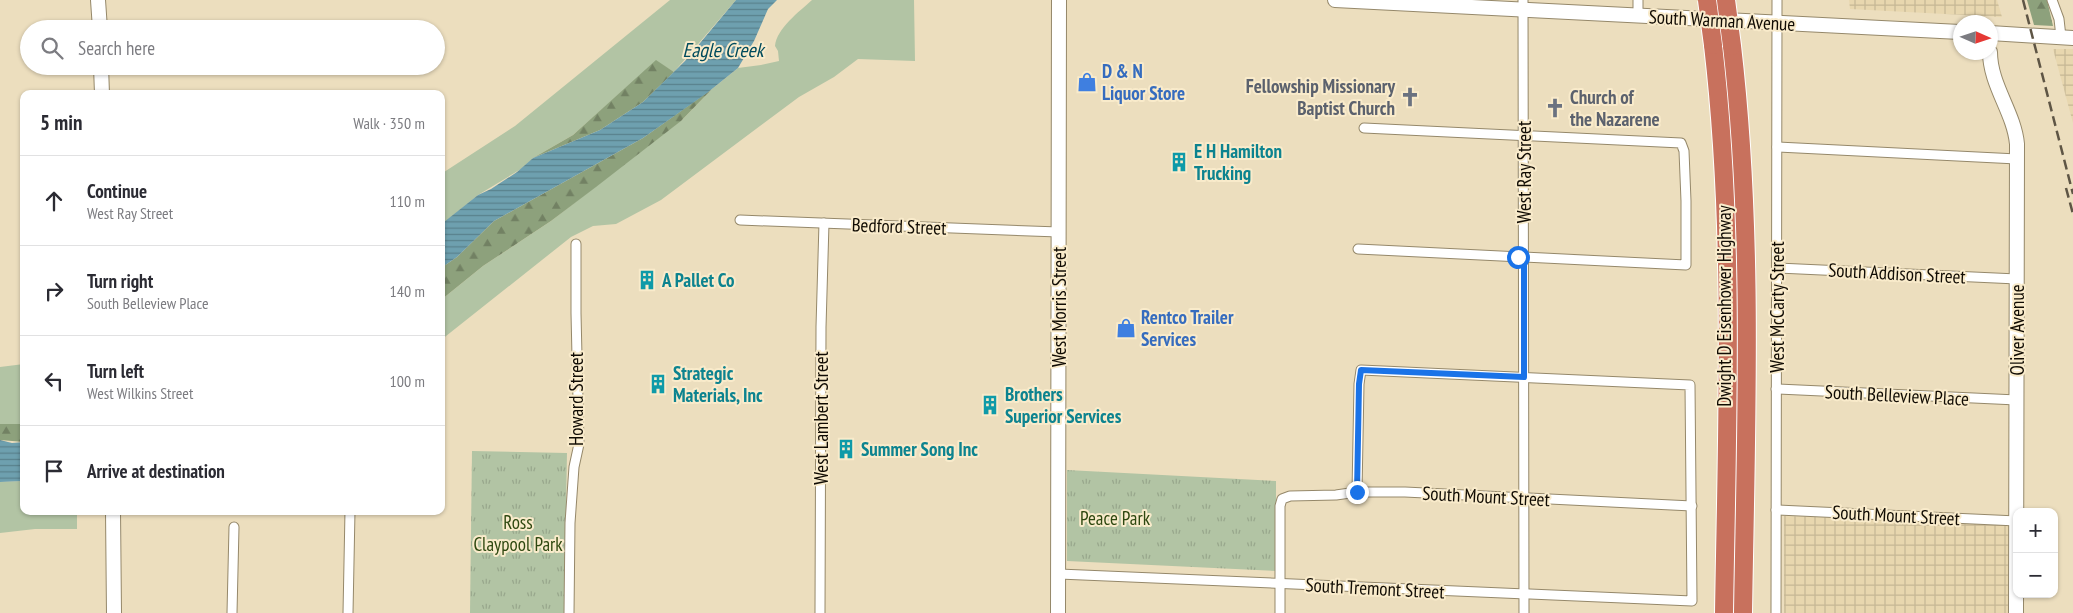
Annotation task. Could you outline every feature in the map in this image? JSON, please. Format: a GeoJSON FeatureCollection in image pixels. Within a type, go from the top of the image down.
{"type":"FeatureCollection","features":[{"type":"Feature","properties":{"kind":"highway","name":"Dwight D Eisenhower Highway"},"geometry":{"type":"LineString","coordinates":[[1707,0],[1723,146],[1728,251],[1724,613]]}},
{"type":"Feature","properties":{"kind":"highway","name":"Dwight D Eisenhower Highway"},"geometry":{"type":"LineString","coordinates":[[1726,0],[1744,175],[1747,262],[1743,613]]}},
{"type":"Feature","properties":{"kind":"main road"},"geometry":{"type":"LineString","coordinates":[[98,0],[99,20]]}},
{"type":"Feature","properties":{"kind":"main road","name":"West Morris Street"},"geometry":{"type":"LineString","coordinates":[[1058,613],[1059,0]]}},
{"type":"Feature","properties":{"kind":"main road","name":"South Warman Avenue"},"geometry":{"type":"LineString","coordinates":[[1334,0],[1524,5],[1638,16],[1953,32]]}},
{"type":"Feature","properties":{"kind":"main road"},"geometry":{"type":"LineString","coordinates":[[1998,33],[2067,38]]}},
{"type":"Feature","properties":{"kind":"main road","name":"Oliver Avenue"},"geometry":{"type":"LineString","coordinates":[[1991,60],[1992,70],[2016,136],[2016,508]]}},
{"type":"Feature","properties":{"kind":"main road"},"geometry":{"type":"LineString","coordinates":[[101,75],[102,90]]}},
{"type":"Feature","properties":{"kind":"main road"},"geometry":{"type":"LineString","coordinates":[[113,515],[114,613]]}},
{"type":"Feature","properties":{"kind":"main road","name":"Oliver Avenue"},"geometry":{"type":"LineString","coordinates":[[2016,553],[2016,613]]}},
{"type":"Feature","properties":{"kind":"street"},"geometry":{"type":"LineString","coordinates":[[1638,0],[1638,16]]}},
{"type":"Feature","properties":{"kind":"street","name":"West McCarty Street"},"geometry":{"type":"LineString","coordinates":[[1776,613],[1777,0]]}},
{"type":"Feature","properties":{"kind":"street"},"geometry":{"type":"LineString","coordinates":[[2052,0],[2067,38]]}},
{"type":"Feature","properties":{"kind":"street","name":"West Ray Street"},"geometry":{"type":"LineString","coordinates":[[1524,5],[1524,613]]}},
{"type":"Feature","properties":{"kind":"street"},"geometry":{"type":"LineString","coordinates":[[1358,250],[1686,265],[1684,151],[1681,143],[1364,128]]}},
{"type":"Feature","properties":{"kind":"street"},"geometry":{"type":"LineString","coordinates":[[1776,147],[2017,159]]}},
{"type":"Feature","properties":{"kind":"street","name":"Bedford Street"},"geometry":{"type":"LineString","coordinates":[[740,220],[1059,232]]}},
{"type":"Feature","properties":{"kind":"street","name":"West Lambert Street"},"geometry":{"type":"LineString","coordinates":[[820,613],[821,337],[824,223]]}},
{"type":"Feature","properties":{"kind":"street","name":"Howard Street"},"geometry":{"type":"LineString","coordinates":[[569,613],[570,523],[574,467],[579,444],[576,244]]}},
{"type":"Feature","properties":{"kind":"street","name":"South Addison Street"},"geometry":{"type":"LineString","coordinates":[[1776,268],[2017,279]]}},
{"type":"Feature","properties":{"kind":"street"},"geometry":{"type":"LineString","coordinates":[[1357,492],[1359,384],[1361,370],[1690,385],[1692,506]]}},
{"type":"Feature","properties":{"kind":"street","name":"South Belleview Place"},"geometry":{"type":"LineString","coordinates":[[1776,389],[2017,400]]}},
{"type":"Feature","properties":{"kind":"street","name":"South Mount Street"},"geometry":{"type":"LineString","coordinates":[[1280,583],[1280,506],[1282,499],[1290,496],[1336,495],[1357,492],[1524,497],[1692,506]]}},
{"type":"Feature","properties":{"kind":"street","name":"South Tremont Street"},"geometry":{"type":"LineString","coordinates":[[1058,574],[1692,601],[1692,506]]}},
{"type":"Feature","properties":{"kind":"street","name":"South Mount Street"},"geometry":{"type":"LineString","coordinates":[[1776,510],[2013,520]]}},
{"type":"Feature","properties":{"kind":"street"},"geometry":{"type":"LineString","coordinates":[[348,613],[350,515]]}},
{"type":"Feature","properties":{"kind":"street"},"geometry":{"type":"LineString","coordinates":[[232,613],[234,527]]}},
{"type":"Feature","properties":{"kind":"street"},"geometry":{"type":"LineString","coordinates":[[1280,583],[1280,613]]}},
{"type":"Feature","properties":{"kind":"shaded area"},"geometry":{"type":"Polygon","coordinates":[[[1849,0],[1997,0],[2002,17],[1998,17],[1998,15],[1850,9],[1849,0]]]}},
{"type":"Feature","properties":{"kind":"shaded area"},"geometry":{"type":"Polygon","coordinates":[[[2053,49],[2073,49],[2073,123],[2053,49]]]}},
{"type":"Feature","properties":{"kind":"shaded area"},"geometry":{"type":"Polygon","coordinates":[[[1784,516],[2010,524],[2009,613],[1784,613],[1784,516]]]}},
{"type":"Feature","properties":{"kind":"green space"},"geometry":{"type":"Polygon","coordinates":[[[670,0],[736,0],[674,72],[656,61],[573,135],[533,158],[521,169],[478,195],[445,222],[445,171],[515,126],[670,0]]]}},
{"type":"Feature","properties":{"kind":"green space"},"geometry":{"type":"Polygon","coordinates":[[[812,0],[914,0],[915,61],[858,59],[834,77],[799,97],[661,200],[616,224],[593,226],[571,237],[445,337],[445,297],[483,266],[551,221],[683,119],[712,89],[738,68],[779,61],[778,51],[775,46],[780,33],[789,21],[812,0]]]}},
{"type":"Feature","properties":{"kind":"green space"},"geometry":{"type":"Polygon","coordinates":[[[2027,0],[2047,0],[2053,26],[2034,25],[2027,0]]]}},
{"type":"Feature","properties":{"kind":"green space"},"geometry":{"type":"Polygon","coordinates":[[[656,60],[674,72],[643,102],[600,130],[533,158],[573,135],[656,60]]]}},
{"type":"Feature","properties":{"kind":"green space"},"geometry":{"type":"Polygon","coordinates":[[[712,89],[681,121],[551,221],[483,266],[445,297],[445,265],[457,257],[494,221],[643,138],[712,89]]]}},
{"type":"Feature","properties":{"kind":"green space"},"geometry":{"type":"Polygon","coordinates":[[[20,364],[20,424],[0,424],[0,367],[20,364]]]}},
{"type":"Feature","properties":{"kind":"green space"},"geometry":{"type":"Polygon","coordinates":[[[0,424],[20,424],[20,442],[0,440],[0,424]]]}},
{"type":"Feature","properties":{"kind":"green space","name":"Ross Claypool Park"},"geometry":{"type":"Polygon","coordinates":[[[472,451],[567,453],[564,613],[470,613],[472,451]]]}},
{"type":"Feature","properties":{"kind":"green space","name":"Peace Park"},"geometry":{"type":"Polygon","coordinates":[[[1067,470],[1276,481],[1276,571],[1067,561],[1067,470]]]}},
{"type":"Feature","properties":{"kind":"green space"},"geometry":{"type":"Polygon","coordinates":[[[20,481],[20,515],[77,515],[77,529],[35,529],[0,533],[0,482],[20,481]]]}},
{"type":"Feature","properties":{"kind":"water","name":"Eagle Creek"},"geometry":{"type":"Polygon","coordinates":[[[736,0],[777,0],[768,9],[754,41],[738,68],[707,93],[643,138],[494,221],[457,257],[445,265],[445,221],[478,195],[517,172],[533,158],[600,130],[643,102],[685,61],[736,0]]]}},
{"type":"Feature","properties":{"kind":"water"},"geometry":{"type":"Polygon","coordinates":[[[0,440],[12,443],[20,442],[20,481],[0,482],[0,440]]]}},
{"type":"Feature","properties":{"kind":"railway"},"geometry":{"type":"LineString","coordinates":[[2023,0],[2073,194]]}},
{"type":"Feature","properties":{"kind":"railway"},"geometry":{"type":"LineString","coordinates":[[2066,188],[2073,214]]}},
{"type":"Feature","properties":{"kind":"place","name":"D & N Liquor Store"},"geometry":{"type":"Point","coordinates":[1087,82]}},
{"type":"Feature","properties":{"kind":"place","name":"Fellowship Missionary Baptist Church"},"geometry":{"type":"Point","coordinates":[1410,97]}},
{"type":"Feature","properties":{"kind":"place","name":"Church of the Nazarene"},"geometry":{"type":"Point","coordinates":[1555,108]}},
{"type":"Feature","properties":{"kind":"place","name":"E H Hamilton Trucking"},"geometry":{"type":"Point","coordinates":[1179,162]}},
{"type":"Feature","properties":{"kind":"place","name":"A Pallet Co"},"geometry":{"type":"Point","coordinates":[647,280]}},
{"type":"Feature","properties":{"kind":"place","name":"Rentco Trailer Services"},"geometry":{"type":"Point","coordinates":[1126,328]}},
{"type":"Feature","properties":{"kind":"place","name":"Strategic Materials, Inc"},"geometry":{"type":"Point","coordinates":[658,384]}},
{"type":"Feature","properties":{"kind":"place","name":"Brothers Superior Services"},"geometry":{"type":"Point","coordinates":[990,405]}},
{"type":"Feature","properties":{"kind":"place","name":"Summer Song Inc"},"geometry":{"type":"Point","coordinates":[846,449]}},
{"type":"Feature","properties":{"kind":"route"},"geometry":{"type":"LineString","coordinates":[[1357,492],[1359,384],[1361,370],[1524,377],[1524,257],[1518,257]]}}]}
